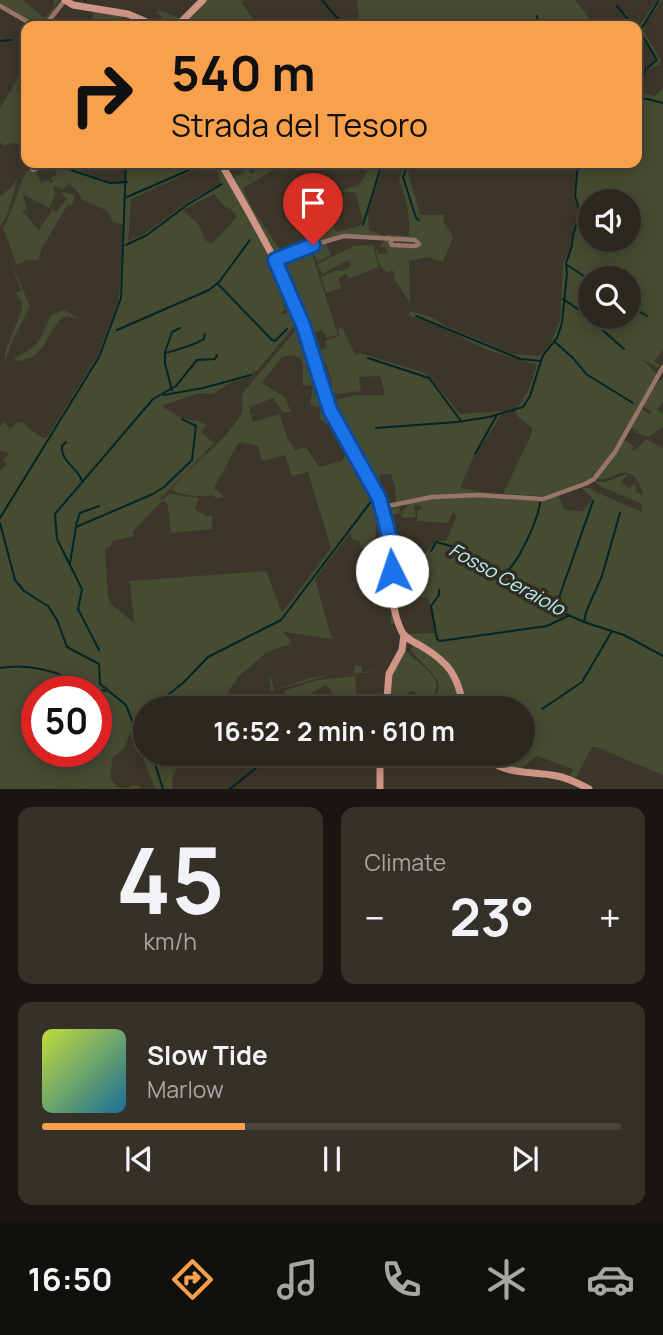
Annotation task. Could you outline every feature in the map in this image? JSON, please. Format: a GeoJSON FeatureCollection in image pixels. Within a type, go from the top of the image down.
{"type":"FeatureCollection","features":[{"type":"Feature","properties":{"kind":"main road"},"geometry":{"type":"LineString","coordinates":[[65,0],[73,5],[128,14],[144,21]]}},
{"type":"Feature","properties":{"kind":"main road"},"geometry":{"type":"LineString","coordinates":[[182,21],[202,0]]}},
{"type":"Feature","properties":{"kind":"main road"},"geometry":{"type":"LineString","coordinates":[[224,168],[275,260],[303,325],[330,410],[371,481],[383,508],[389,535],[395,607],[401,630],[404,635],[437,657],[453,673],[460,685],[462,696]]}},
{"type":"Feature","properties":{"kind":"main road"},"geometry":{"type":"LineString","coordinates":[[387,696],[389,672],[402,650],[404,635]]}},
{"type":"Feature","properties":{"kind":"main road"},"geometry":{"type":"LineString","coordinates":[[380,766],[380,789]]}},
{"type":"Feature","properties":{"kind":"main road"},"geometry":{"type":"LineString","coordinates":[[497,766],[506,771],[560,776],[589,789]]}},
{"type":"Feature","properties":{"kind":"street"},"geometry":{"type":"LineString","coordinates":[[50,21],[65,0]]}},
{"type":"Feature","properties":{"kind":"street"},"geometry":{"type":"LineString","coordinates":[[0,6],[25,21]]}},
{"type":"Feature","properties":{"kind":"street"},"geometry":{"type":"LineString","coordinates":[[275,260],[344,236],[389,238],[415,240],[419,244],[392,245],[389,238]]}},
{"type":"Feature","properties":{"kind":"street"},"geometry":{"type":"LineString","coordinates":[[383,508],[432,497],[478,495],[543,499],[585,484],[594,478],[615,452],[663,367]]}},
{"type":"Feature","properties":{"kind":"green space"},"geometry":{"type":"Polygon","coordinates":[[[0,0],[22,0],[45,18],[54,7],[54,0],[59,0],[47,21],[28,21],[0,4],[0,0]]]}},
{"type":"Feature","properties":{"kind":"green space"},"geometry":{"type":"Polygon","coordinates":[[[207,0],[244,0],[241,2],[254,21],[190,21],[207,0]]]}},
{"type":"Feature","properties":{"kind":"green space"},"geometry":{"type":"Polygon","coordinates":[[[357,0],[575,0],[592,21],[356,21],[359,16],[357,0]]]}},
{"type":"Feature","properties":{"kind":"green space"},"geometry":{"type":"Polygon","coordinates":[[[657,0],[662,0],[646,23],[644,31],[661,61],[660,65],[647,70],[642,81],[646,68],[655,62],[656,57],[642,38],[642,22],[657,0]]]}},
{"type":"Feature","properties":{"kind":"green space"},"geometry":{"type":"Polygon","coordinates":[[[616,6],[626,13],[632,21],[629,21],[616,6]]]}},
{"type":"Feature","properties":{"kind":"green space"},"geometry":{"type":"Polygon","coordinates":[[[159,10],[180,18],[176,21],[160,21],[163,17],[156,13],[159,10]]]}},
{"type":"Feature","properties":{"kind":"green space"},"geometry":{"type":"Polygon","coordinates":[[[94,11],[122,15],[122,21],[92,21],[94,11]]]}},
{"type":"Feature","properties":{"kind":"green space"},"geometry":{"type":"Polygon","coordinates":[[[21,73],[21,84],[17,90],[21,91],[21,144],[4,146],[0,142],[0,108],[21,73]]]}},
{"type":"Feature","properties":{"kind":"green space"},"geometry":{"type":"Polygon","coordinates":[[[663,88],[663,350],[654,361],[660,365],[658,368],[642,359],[657,374],[614,451],[585,483],[544,496],[503,494],[532,433],[532,428],[517,416],[516,410],[528,391],[537,365],[490,351],[405,314],[410,314],[410,311],[431,317],[512,354],[539,356],[551,343],[560,320],[563,264],[571,247],[578,216],[578,252],[641,252],[641,189],[578,189],[578,209],[573,197],[576,168],[642,168],[642,93],[655,96],[663,88]]]}},
{"type":"Feature","properties":{"kind":"green space"},"geometry":{"type":"Polygon","coordinates":[[[55,168],[72,168],[123,185],[125,168],[199,168],[131,199],[128,241],[144,234],[191,200],[221,184],[216,168],[221,168],[258,231],[291,302],[283,304],[287,309],[281,312],[283,315],[289,311],[295,325],[257,371],[252,372],[253,376],[230,383],[213,394],[199,393],[161,406],[180,417],[197,420],[206,425],[201,432],[214,443],[160,499],[168,494],[199,498],[195,509],[206,516],[212,516],[212,529],[171,533],[167,502],[162,501],[132,532],[134,536],[113,541],[105,549],[108,596],[111,604],[134,623],[130,581],[266,571],[282,613],[331,548],[308,472],[292,476],[285,455],[262,461],[258,446],[239,442],[214,488],[224,497],[191,495],[171,490],[234,425],[242,411],[243,393],[299,326],[319,385],[377,496],[385,525],[376,526],[375,553],[388,554],[396,624],[391,623],[391,593],[371,591],[373,568],[358,540],[353,540],[350,533],[315,579],[332,639],[284,632],[290,639],[290,644],[267,652],[239,676],[228,692],[229,696],[133,696],[133,733],[132,730],[123,748],[113,756],[112,763],[112,676],[21,676],[21,767],[111,767],[110,777],[117,787],[128,788],[132,785],[140,786],[141,789],[0,789],[0,471],[7,464],[3,460],[9,454],[0,451],[0,426],[3,422],[11,429],[16,423],[24,422],[43,438],[47,437],[97,357],[119,299],[123,225],[113,222],[107,211],[82,199],[69,183],[63,190],[55,186],[53,190],[56,193],[49,208],[23,196],[27,209],[22,211],[39,230],[52,210],[57,212],[67,198],[62,192],[75,195],[72,206],[68,204],[42,248],[38,260],[27,260],[17,265],[3,228],[27,170],[36,171],[41,183],[49,180],[50,183],[53,182],[51,177],[56,175],[55,168]],[[214,194],[183,210],[199,225],[205,240],[212,244],[237,217],[231,209],[225,207],[214,194]],[[292,355],[282,357],[262,383],[285,397],[291,412],[283,412],[273,398],[250,407],[250,414],[258,413],[251,416],[253,422],[279,414],[295,450],[306,447],[319,467],[342,461],[346,454],[337,440],[336,431],[319,418],[321,408],[310,404],[313,387],[303,386],[303,365],[300,358],[292,355]]]}},
{"type":"Feature","properties":{"kind":"green space"},"geometry":{"type":"Polygon","coordinates":[[[243,168],[248,168],[251,174],[256,169],[274,170],[243,188],[250,205],[282,253],[313,237],[305,247],[278,258],[275,254],[238,183],[232,178],[245,172],[243,168]]]}},
{"type":"Feature","properties":{"kind":"green space"},"geometry":{"type":"Polygon","coordinates":[[[382,168],[368,212],[369,230],[384,236],[349,234],[319,242],[309,222],[306,204],[313,196],[301,178],[310,173],[326,198],[316,203],[319,213],[327,224],[332,222],[336,232],[360,226],[363,221],[356,193],[340,191],[359,185],[369,169],[382,168]]]}},
{"type":"Feature","properties":{"kind":"green space"},"geometry":{"type":"Polygon","coordinates":[[[403,168],[410,168],[408,171],[420,215],[444,215],[443,221],[453,237],[443,262],[428,257],[409,261],[410,303],[395,280],[394,271],[386,272],[378,262],[376,251],[377,247],[378,254],[388,253],[385,247],[380,247],[386,239],[390,244],[415,247],[420,242],[387,237],[386,234],[409,236],[407,208],[399,181],[403,168]]]}},
{"type":"Feature","properties":{"kind":"green space"},"geometry":{"type":"Polygon","coordinates":[[[18,177],[8,213],[0,227],[0,196],[13,186],[18,177]]]}},
{"type":"Feature","properties":{"kind":"green space"},"geometry":{"type":"Polygon","coordinates":[[[326,244],[331,255],[317,262],[312,248],[326,244]]]}},
{"type":"Feature","properties":{"kind":"green space"},"geometry":{"type":"Polygon","coordinates":[[[354,246],[374,246],[378,267],[349,279],[346,274],[338,278],[341,288],[326,293],[321,277],[351,266],[348,260],[322,274],[317,264],[354,246]]]}},
{"type":"Feature","properties":{"kind":"green space"},"geometry":{"type":"Polygon","coordinates":[[[310,248],[337,332],[337,335],[327,338],[322,330],[309,335],[297,302],[301,300],[289,286],[279,261],[310,248]]]}},
{"type":"Feature","properties":{"kind":"green space"},"geometry":{"type":"Polygon","coordinates":[[[11,261],[30,307],[4,363],[6,350],[22,309],[22,302],[15,292],[21,291],[11,261]]]}},
{"type":"Feature","properties":{"kind":"green space"},"geometry":{"type":"Polygon","coordinates":[[[64,310],[82,320],[68,316],[62,318],[39,352],[15,361],[15,358],[38,341],[51,315],[64,310]]]}},
{"type":"Feature","properties":{"kind":"green space"},"geometry":{"type":"Polygon","coordinates":[[[338,328],[343,329],[355,355],[360,353],[426,373],[460,414],[504,411],[473,458],[460,488],[494,494],[432,495],[396,503],[392,474],[379,475],[381,484],[376,486],[329,402],[355,395],[385,395],[380,376],[359,377],[361,391],[331,395],[327,384],[332,382],[325,361],[316,362],[312,346],[319,344],[321,350],[327,348],[325,341],[339,336],[338,328]]]}},
{"type":"Feature","properties":{"kind":"green space"},"geometry":{"type":"Polygon","coordinates":[[[663,378],[663,402],[657,410],[663,414],[663,427],[648,437],[630,430],[640,432],[631,428],[641,409],[650,414],[652,412],[643,406],[655,385],[663,378]]]}},
{"type":"Feature","properties":{"kind":"green space"},"geometry":{"type":"Polygon","coordinates":[[[646,439],[663,448],[663,775],[596,747],[592,747],[576,777],[569,777],[573,769],[535,758],[535,696],[463,696],[457,676],[406,634],[435,633],[429,598],[414,596],[421,592],[425,581],[430,578],[428,563],[424,563],[423,569],[414,570],[415,580],[420,580],[417,592],[403,592],[413,588],[411,569],[397,560],[397,555],[392,553],[424,554],[435,542],[446,541],[457,515],[453,512],[448,523],[417,521],[420,505],[414,506],[416,517],[402,518],[403,509],[407,508],[405,503],[453,497],[530,500],[558,496],[565,510],[583,511],[593,499],[582,488],[586,488],[642,512],[642,504],[594,481],[605,482],[626,474],[621,482],[629,489],[635,483],[636,492],[643,495],[639,483],[627,473],[603,479],[598,479],[598,475],[625,440],[634,446],[634,451],[646,439]]]}},
{"type":"Feature","properties":{"kind":"green space"},"geometry":{"type":"Polygon","coordinates":[[[398,505],[401,513],[387,516],[385,508],[388,511],[398,505]]]}},
{"type":"Feature","properties":{"kind":"green space"},"geometry":{"type":"Polygon","coordinates":[[[413,645],[432,657],[446,671],[458,696],[434,696],[439,686],[437,680],[411,649],[413,645]]]}},
{"type":"Feature","properties":{"kind":"green space"},"geometry":{"type":"Polygon","coordinates":[[[405,649],[436,682],[432,696],[418,696],[410,691],[407,696],[390,696],[390,676],[405,649]]]}},
{"type":"Feature","properties":{"kind":"green space"},"geometry":{"type":"Polygon","coordinates":[[[355,665],[362,666],[362,672],[386,671],[329,676],[354,673],[355,665]]]}},
{"type":"Feature","properties":{"kind":"green space"},"geometry":{"type":"Polygon","coordinates":[[[327,676],[271,691],[269,677],[274,690],[310,678],[327,676]]]}},
{"type":"Feature","properties":{"kind":"green space"},"geometry":{"type":"Polygon","coordinates":[[[355,676],[357,696],[335,696],[326,685],[306,696],[287,696],[284,691],[318,680],[355,676]]]}},
{"type":"Feature","properties":{"kind":"green space"},"geometry":{"type":"Polygon","coordinates":[[[146,766],[179,766],[172,778],[173,789],[155,789],[146,766]]]}},
{"type":"Feature","properties":{"kind":"green space"},"geometry":{"type":"Polygon","coordinates":[[[503,766],[524,766],[519,770],[506,768],[503,766]]]}},
{"type":"Feature","properties":{"kind":"waterway"},"geometry":{"type":"LineString","coordinates":[[322,0],[340,21]]}},
{"type":"Feature","properties":{"kind":"waterway"},"geometry":{"type":"LineString","coordinates":[[642,28],[659,0]]}},
{"type":"Feature","properties":{"kind":"waterway"},"geometry":{"type":"LineString","coordinates":[[617,6],[630,21]]}},
{"type":"Feature","properties":{"kind":"waterway"},"geometry":{"type":"LineString","coordinates":[[537,16],[538,21]]}},
{"type":"Feature","properties":{"kind":"waterway"},"geometry":{"type":"LineString","coordinates":[[642,34],[657,60],[646,69],[642,77]]}},
{"type":"Feature","properties":{"kind":"waterway"},"geometry":{"type":"LineString","coordinates":[[0,41],[11,40]]}},
{"type":"Feature","properties":{"kind":"waterway"},"geometry":{"type":"LineString","coordinates":[[642,99],[663,103]]}},
{"type":"Feature","properties":{"kind":"waterway"},"geometry":{"type":"LineString","coordinates":[[65,168],[110,183],[127,182]]}},
{"type":"Feature","properties":{"kind":"waterway"},"geometry":{"type":"LineString","coordinates":[[0,518],[99,357],[121,298],[126,168]]}},
{"type":"Feature","properties":{"kind":"waterway"},"geometry":{"type":"LineString","coordinates":[[127,197],[194,168]]}},
{"type":"Feature","properties":{"kind":"waterway"},"geometry":{"type":"LineString","coordinates":[[363,225],[380,168]]}},
{"type":"Feature","properties":{"kind":"waterway"},"geometry":{"type":"LineString","coordinates":[[406,168],[403,177],[416,218],[419,220]]}},
{"type":"Feature","properties":{"kind":"waterway"},"geometry":{"type":"LineString","coordinates":[[376,428],[457,422],[489,417],[523,407],[530,396],[543,355],[557,338],[562,323],[566,263],[580,212],[575,196],[578,168]]}},
{"type":"Feature","properties":{"kind":"waterway"},"geometry":{"type":"LineString","coordinates":[[126,245],[147,235],[187,205],[222,184]]}},
{"type":"Feature","properties":{"kind":"waterway"},"geometry":{"type":"LineString","coordinates":[[117,330],[209,290],[219,282],[250,240]]}},
{"type":"Feature","properties":{"kind":"waterway"},"geometry":{"type":"LineString","coordinates":[[567,265],[578,272]]}},
{"type":"Feature","properties":{"kind":"waterway"},"geometry":{"type":"LineString","coordinates":[[217,283],[272,340],[275,341],[287,329]]}},
{"type":"Feature","properties":{"kind":"waterway"},"geometry":{"type":"LineString","coordinates":[[563,299],[624,349]]}},
{"type":"Feature","properties":{"kind":"waterway"},"geometry":{"type":"LineString","coordinates":[[641,313],[647,316]]}},
{"type":"Feature","properties":{"kind":"waterway"},"geometry":{"type":"LineString","coordinates":[[416,316],[520,359],[541,361]]}},
{"type":"Feature","properties":{"kind":"waterway"},"geometry":{"type":"LineString","coordinates":[[165,352],[172,332],[180,328]]}},
{"type":"Feature","properties":{"kind":"waterway"},"geometry":{"type":"LineString","coordinates":[[172,390],[165,353],[201,341],[205,334]]}},
{"type":"Feature","properties":{"kind":"waterway"},"geometry":{"type":"LineString","coordinates":[[555,342],[586,374],[633,403]]}},
{"type":"Feature","properties":{"kind":"waterway"},"geometry":{"type":"LineString","coordinates":[[99,650],[78,609],[82,589],[57,539],[55,514],[153,399],[176,386],[197,360],[215,359],[217,355]]}},
{"type":"Feature","properties":{"kind":"waterway"},"geometry":{"type":"LineString","coordinates":[[368,358],[429,378],[461,421]]}},
{"type":"Feature","properties":{"kind":"waterway"},"geometry":{"type":"LineString","coordinates":[[164,395],[251,375]]}},
{"type":"Feature","properties":{"kind":"waterway"},"geometry":{"type":"LineString","coordinates":[[475,454],[497,415]]}},
{"type":"Feature","properties":{"kind":"waterway"},"geometry":{"type":"LineString","coordinates":[[70,563],[76,527],[153,494],[192,460],[196,426],[182,419]]}},
{"type":"Feature","properties":{"kind":"waterway"},"geometry":{"type":"LineString","coordinates":[[66,442],[62,446],[64,457],[82,481]]}},
{"type":"Feature","properties":{"kind":"waterway"},"geometry":{"type":"LineString","coordinates":[[166,696],[208,657],[281,620],[373,499]]}},
{"type":"Feature","properties":{"kind":"waterway"},"geometry":{"type":"LineString","coordinates":[[555,609],[593,501]]}},
{"type":"Feature","properties":{"kind":"waterway"},"geometry":{"type":"LineString","coordinates":[[505,572],[516,561],[527,541],[540,503]]}},
{"type":"Feature","properties":{"kind":"waterway"},"geometry":{"type":"LineString","coordinates":[[76,525],[80,513],[99,506]]}},
{"type":"Feature","properties":{"kind":"waterway"},"geometry":{"type":"LineString","coordinates":[[584,622],[602,576],[620,513]]}},
{"type":"Feature","properties":{"kind":"waterway"},"geometry":{"type":"LineString","coordinates":[[0,523],[15,580],[24,591],[48,606],[57,620],[67,647],[99,664],[100,684],[126,705],[133,723]]}},
{"type":"Feature","properties":{"kind":"waterway","name":"Fosso Ceraiolo"},"geometry":{"type":"LineString","coordinates":[[431,551],[436,542],[458,548],[472,559],[504,573],[541,603],[584,622],[624,635],[663,656]]}},
{"type":"Feature","properties":{"kind":"waterway"},"geometry":{"type":"LineString","coordinates":[[439,590],[439,595],[431,606],[437,639],[440,641],[547,626],[568,616]]}},
{"type":"Feature","properties":{"kind":"waterway"},"geometry":{"type":"LineString","coordinates":[[542,709],[582,682],[612,631]]}},
{"type":"Feature","properties":{"kind":"waterway"},"geometry":{"type":"LineString","coordinates":[[0,668],[28,667],[64,676]]}},
{"type":"Feature","properties":{"kind":"waterway"},"geometry":{"type":"LineString","coordinates":[[156,766],[163,789]]}},
{"type":"Feature","properties":{"kind":"waterway"},"geometry":{"type":"LineString","coordinates":[[230,789],[258,766]]}},
{"type":"Feature","properties":{"kind":"route"},"geometry":{"type":"LineString","coordinates":[[313,245],[275,260],[303,325],[330,410],[379,498],[389,535],[392,571]]}}]}
